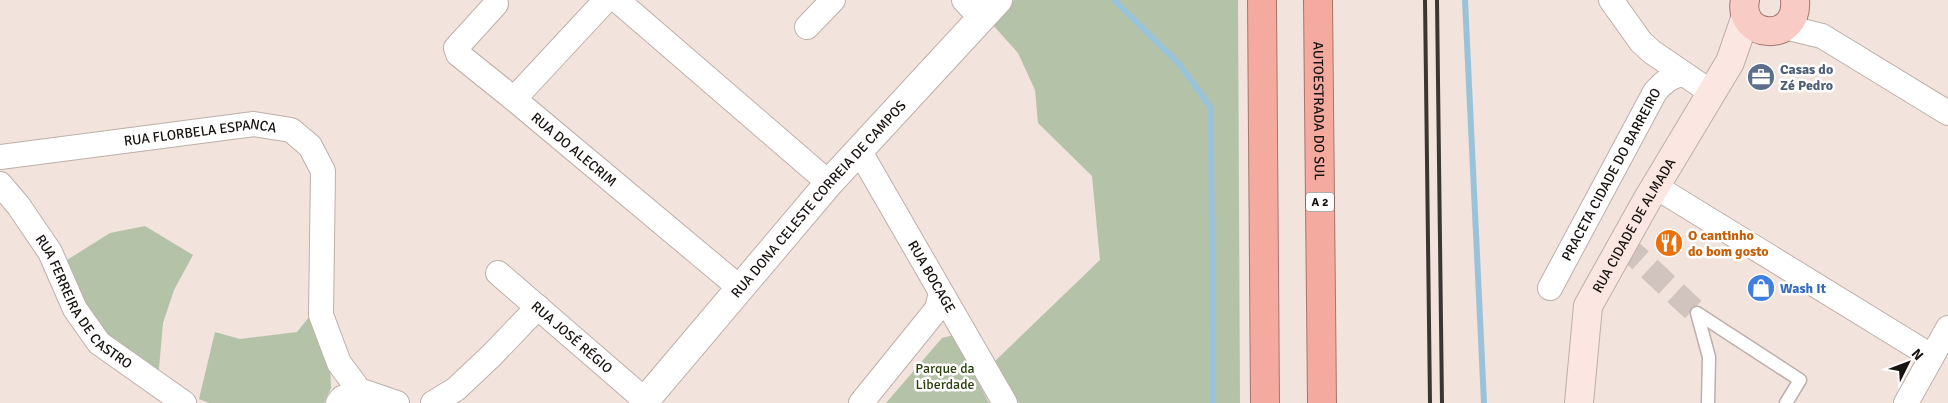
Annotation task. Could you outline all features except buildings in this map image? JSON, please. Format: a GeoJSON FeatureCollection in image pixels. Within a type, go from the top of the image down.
{"type":"FeatureCollection","features":[{"type":"Feature","properties":{"kind":"highway"},"geometry":{"type":"LineString","coordinates":[[1262,0],[1265,403]]}},
{"type":"Feature","properties":{"kind":"highway","name":"AUTOESTRADA DO SUL"},"geometry":{"type":"LineString","coordinates":[[1318,0],[1322,403]]}},
{"type":"Feature","properties":{"kind":"main road"},"geometry":{"type":"LineString","coordinates":[[1744,6],[1750,23],[1757,28],[1779,29],[1794,14],[1795,0]]}},
{"type":"Feature","properties":{"kind":"main road","name":"RUA CIDADE DE ALMADA"},"geometry":{"type":"LineString","coordinates":[[1580,403],[1588,306],[1730,62],[1744,6]]}},
{"type":"Feature","properties":{"kind":"main road","name":"RUA CIDADE DE ALMADA"},"geometry":{"type":"LineString","coordinates":[[1730,62],[1779,29]]}},
{"type":"Feature","properties":{"kind":"street"},"geometry":{"type":"LineString","coordinates":[[514,99],[606,0]]}},
{"type":"Feature","properties":{"kind":"street"},"geometry":{"type":"LineString","coordinates":[[617,0],[829,183]]}},
{"type":"Feature","properties":{"kind":"street"},"geometry":{"type":"LineString","coordinates":[[807,27],[833,0]]}},
{"type":"Feature","properties":{"kind":"street"},"geometry":{"type":"LineString","coordinates":[[1611,0],[1641,42],[1712,93]]}},
{"type":"Feature","properties":{"kind":"street"},"geometry":{"type":"LineString","coordinates":[[1795,0],[1822,36]]}},
{"type":"Feature","properties":{"kind":"street","name":"RUA DO ALECRIM"},"geometry":{"type":"LineString","coordinates":[[496,4],[456,48],[458,54],[740,288]]}},
{"type":"Feature","properties":{"kind":"street","name":"RUA DONA CELESTE CORREIA DE CAMPOS"},"geometry":{"type":"LineString","coordinates":[[644,402],[981,6]]}},
{"type":"Feature","properties":{"kind":"street"},"geometry":{"type":"LineString","coordinates":[[1779,29],[1822,36],[1947,111]]}},
{"type":"Feature","properties":{"kind":"street","name":"PRACETA CIDADE DO BARREIRO"},"geometry":{"type":"LineString","coordinates":[[1550,288],[1656,92],[1667,80],[1684,74]]}},
{"type":"Feature","properties":{"kind":"street","name":"RUA FLORBELA ESPANCA"},"geometry":{"type":"LineString","coordinates":[[0,157],[254,124],[291,130],[310,146],[323,171],[321,315],[339,363],[359,390]]}},
{"type":"Feature","properties":{"kind":"street","name":"RUA BOCAGE"},"geometry":{"type":"LineString","coordinates":[[859,150],[1005,403]]}},
{"type":"Feature","properties":{"kind":"street","name":"RUA FERREIRA DE CASTRO"},"geometry":{"type":"LineString","coordinates":[[0,184],[18,205],[50,252],[75,309],[99,343],[180,402]]}},
{"type":"Feature","properties":{"kind":"street"},"geometry":{"type":"LineString","coordinates":[[1656,187],[1931,356]]}},
{"type":"Feature","properties":{"kind":"street","name":"RUA JOSÉ RÉGIO"},"geometry":{"type":"LineString","coordinates":[[498,272],[644,402]]}},
{"type":"Feature","properties":{"kind":"street"},"geometry":{"type":"LineString","coordinates":[[861,403],[937,309],[941,293]]}},
{"type":"Feature","properties":{"kind":"street"},"geometry":{"type":"LineString","coordinates":[[434,403],[456,389],[538,307]]}},
{"type":"Feature","properties":{"kind":"street"},"geometry":{"type":"LineString","coordinates":[[912,338],[938,324],[950,324],[964,334]]}},
{"type":"Feature","properties":{"kind":"street"},"geometry":{"type":"LineString","coordinates":[[1906,403],[1948,328]]}},
{"type":"Feature","properties":{"kind":"street"},"geometry":{"type":"LineString","coordinates":[[338,403],[342,398],[359,390],[397,403]]}},
{"type":"Feature","properties":{"kind":"lane"},"geometry":{"type":"LineString","coordinates":[[1708,403],[1709,357],[1697,313],[1800,380],[1786,403]]}},
{"type":"Feature","properties":{"kind":"green space"},"geometry":{"type":"Polygon","coordinates":[[[1014,0],[1238,0],[1240,403],[1019,403],[995,361],[1100,260],[1092,176],[1038,123],[1035,90],[1018,53],[992,24],[1014,0]]]}},
{"type":"Feature","properties":{"kind":"green space"},"geometry":{"type":"Polygon","coordinates":[[[145,226],[193,255],[174,290],[163,323],[158,380],[110,339],[86,315],[67,260],[110,233],[145,226]]]}},
{"type":"Feature","properties":{"kind":"green space"},"geometry":{"type":"Polygon","coordinates":[[[313,312],[330,362],[331,388],[324,403],[209,403],[199,399],[215,332],[240,339],[297,332],[313,312]]]}},
{"type":"Feature","properties":{"kind":"green space","name":"Parque da Liberdade"},"geometry":{"type":"Polygon","coordinates":[[[954,335],[989,403],[886,403],[942,338],[954,335]]]}},
{"type":"Feature","properties":{"kind":"waterway"},"geometry":{"type":"LineString","coordinates":[[1114,0],[1180,65],[1211,108],[1213,403]]}},
{"type":"Feature","properties":{"kind":"waterway"},"geometry":{"type":"LineString","coordinates":[[1465,0],[1484,403]]}},
{"type":"Feature","properties":{"kind":"tunnel"},"geometry":{"type":"LineString","coordinates":[[1623,244],[1697,313]]}},
{"type":"Feature","properties":{"kind":"railway"},"geometry":{"type":"LineString","coordinates":[[1425,0],[1430,403]]}},
{"type":"Feature","properties":{"kind":"railway"},"geometry":{"type":"LineString","coordinates":[[1437,0],[1442,403]]}},
{"type":"Feature","properties":{"kind":"place","name":"Casas do Zé Pedro"},"geometry":{"type":"Point","coordinates":[1761,77]}},
{"type":"Feature","properties":{"kind":"place","name":"O cantinho do bom gosto"},"geometry":{"type":"Point","coordinates":[1669,243]}},
{"type":"Feature","properties":{"kind":"place","name":"Wash It"},"geometry":{"type":"Point","coordinates":[1761,288]}}]}
